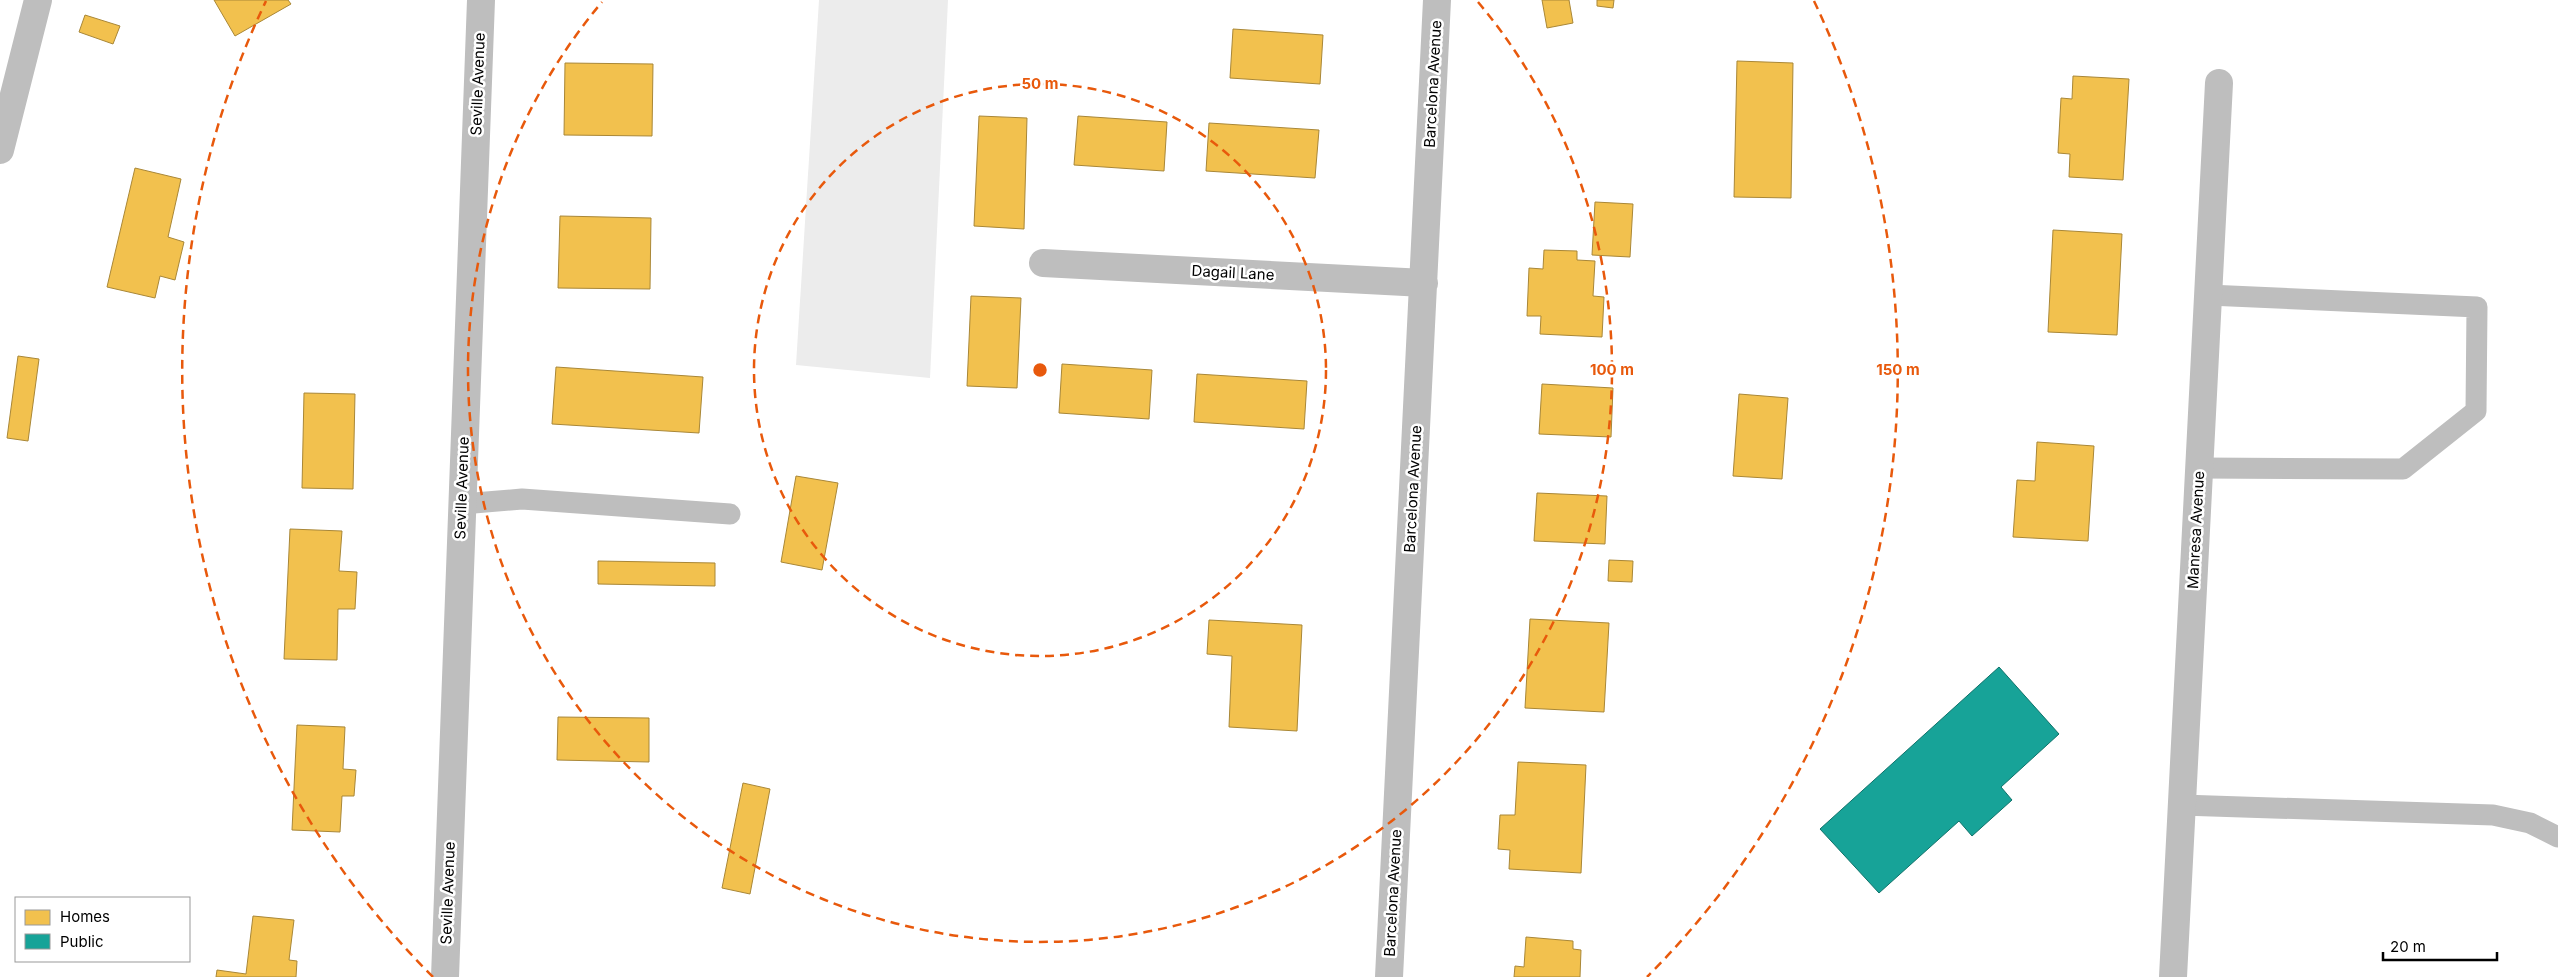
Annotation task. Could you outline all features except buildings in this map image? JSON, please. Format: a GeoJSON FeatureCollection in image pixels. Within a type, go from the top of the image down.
{"type":"FeatureCollection","features":[{"type":"Feature","properties":{"kind":"street"},"geometry":{"type":"LineString","coordinates":[[0,150],[38,0]]}},
{"type":"Feature","properties":{"kind":"street","name":"Seville Avenue"},"geometry":{"type":"LineString","coordinates":[[445,977],[481,0]]}},
{"type":"Feature","properties":{"kind":"street","name":"Barcelona Avenue"},"geometry":{"type":"LineString","coordinates":[[1389,977],[1437,0]]}},
{"type":"Feature","properties":{"kind":"street","name":"Manresa Avenue"},"geometry":{"type":"LineString","coordinates":[[2173,977],[2219,83]]}},
{"type":"Feature","properties":{"kind":"street","name":"Dagail Lane"},"geometry":{"type":"LineString","coordinates":[[1043,263],[1424,283]]}},
{"type":"Feature","properties":{"kind":"lane"},"geometry":{"type":"LineString","coordinates":[[2199,468],[2403,469],[2476,411],[2477,307],[2208,295]]}},
{"type":"Feature","properties":{"kind":"lane"},"geometry":{"type":"LineString","coordinates":[[462,504],[522,499],[730,514]]}},
{"type":"Feature","properties":{"kind":"lane"},"geometry":{"type":"LineString","coordinates":[[2182,805],[2493,815],[2530,823],[2558,837]]}},
{"type":"Feature","properties":{"kind":"shaded area"},"geometry":{"type":"Polygon","coordinates":[[[819,0],[948,0],[930,378],[796,365],[819,0]]]}}]}
